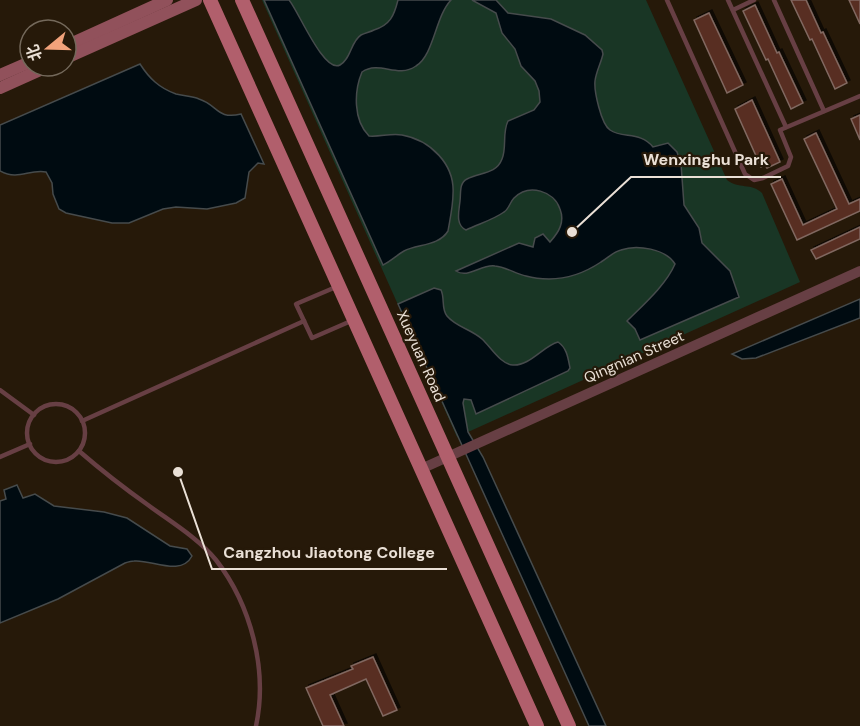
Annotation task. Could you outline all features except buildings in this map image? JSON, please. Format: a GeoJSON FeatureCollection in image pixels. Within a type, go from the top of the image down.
{"type":"FeatureCollection","features":[{"type":"Feature","properties":{"kind":"main road"},"geometry":{"type":"LineString","coordinates":[[78,41],[167,0]]}},
{"type":"Feature","properties":{"kind":"main road"},"geometry":{"type":"LineString","coordinates":[[78,53],[196,0]]}},
{"type":"Feature","properties":{"kind":"main road"},"geometry":{"type":"LineString","coordinates":[[210,0],[537,726]]}},
{"type":"Feature","properties":{"kind":"main road","name":"Xueyuan Road"},"geometry":{"type":"LineString","coordinates":[[242,0],[569,726]]}},
{"type":"Feature","properties":{"kind":"main road"},"geometry":{"type":"LineString","coordinates":[[0,75],[18,67]]}},
{"type":"Feature","properties":{"kind":"main road"},"geometry":{"type":"LineString","coordinates":[[0,88],[22,78]]}},
{"type":"Feature","properties":{"kind":"street","name":"Qingnian Street"},"geometry":{"type":"LineString","coordinates":[[421,470],[860,271]]}},
{"type":"Feature","properties":{"kind":"lane"},"geometry":{"type":"LineString","coordinates":[[667,0],[745,174],[754,180],[788,166],[791,157],[780,130],[860,96]]}},
{"type":"Feature","properties":{"kind":"lane"},"geometry":{"type":"LineString","coordinates":[[729,0],[786,127]]}},
{"type":"Feature","properties":{"kind":"lane"},"geometry":{"type":"LineString","coordinates":[[733,10],[754,0]]}},
{"type":"Feature","properties":{"kind":"lane"},"geometry":{"type":"LineString","coordinates":[[774,0],[824,111]]}},
{"type":"Feature","properties":{"kind":"lane"},"geometry":{"type":"LineString","coordinates":[[338,286],[296,304],[312,338],[353,320]]}},
{"type":"Feature","properties":{"kind":"lane"},"geometry":{"type":"LineString","coordinates":[[82,421],[304,321]]}},
{"type":"Feature","properties":{"kind":"lane"},"geometry":{"type":"LineString","coordinates":[[0,390],[34,415]]}},
{"type":"Feature","properties":{"kind":"lane"},"geometry":{"type":"LineString","coordinates":[[59,404],[75,411],[82,421],[85,436],[79,451],[70,458],[54,462],[38,455],[30,444],[28,430],[34,415],[43,407],[59,404]]}},
{"type":"Feature","properties":{"kind":"lane"},"geometry":{"type":"LineString","coordinates":[[0,457],[30,444]]}},
{"type":"Feature","properties":{"kind":"lane"},"geometry":{"type":"LineString","coordinates":[[79,451],[127,490],[189,534],[215,559],[235,590],[248,618],[256,652],[259,682],[256,726]]}},
{"type":"Feature","properties":{"kind":"green space"},"geometry":{"type":"Polygon","coordinates":[[[262,0],[646,0],[727,180],[754,188],[762,193],[800,282],[457,437],[262,0]]]}},
{"type":"Feature","properties":{"kind":"shaded area"},"geometry":{"type":"Polygon","coordinates":[[[264,0],[289,0],[319,51],[334,65],[340,65],[361,35],[388,23],[398,0],[451,0],[441,16],[431,45],[422,61],[402,71],[375,68],[362,72],[356,96],[360,122],[369,136],[398,135],[412,138],[431,148],[445,163],[453,183],[453,194],[448,231],[444,236],[434,242],[404,251],[383,265],[264,0]]]}},
{"type":"Feature","properties":{"kind":"shaded area"},"geometry":{"type":"Polygon","coordinates":[[[472,0],[496,0],[508,13],[551,19],[585,35],[602,50],[595,86],[599,107],[607,127],[615,133],[643,139],[653,147],[668,143],[677,152],[681,164],[684,205],[699,228],[702,243],[730,271],[739,297],[640,340],[635,329],[627,321],[660,287],[675,264],[658,251],[628,248],[615,252],[583,272],[556,279],[522,275],[495,266],[465,273],[456,271],[519,243],[533,247],[535,238],[543,234],[550,242],[558,231],[562,218],[557,203],[552,198],[534,190],[520,193],[506,211],[490,220],[466,230],[460,225],[459,213],[463,183],[467,179],[496,168],[502,159],[508,121],[534,110],[540,102],[535,81],[521,66],[515,49],[502,33],[496,13],[472,0]]]}},
{"type":"Feature","properties":{"kind":"shaded area"},"geometry":{"type":"Polygon","coordinates":[[[140,64],[155,82],[170,92],[199,99],[227,115],[241,114],[264,164],[258,163],[249,172],[245,198],[236,203],[207,209],[176,207],[163,209],[129,223],[112,223],[66,213],[59,209],[53,194],[52,183],[46,172],[13,175],[0,171],[0,125],[140,64]]]}},
{"type":"Feature","properties":{"kind":"shaded area"},"geometry":{"type":"Polygon","coordinates":[[[434,288],[441,290],[447,316],[478,336],[504,362],[513,365],[525,362],[558,342],[567,354],[570,368],[568,371],[476,414],[471,400],[464,399],[463,403],[468,432],[483,457],[606,726],[589,726],[398,304],[434,288]]]}},
{"type":"Feature","properties":{"kind":"shaded area"},"geometry":{"type":"Polygon","coordinates":[[[860,299],[860,318],[756,358],[742,359],[732,354],[860,299]]]}},
{"type":"Feature","properties":{"kind":"shaded area"},"geometry":{"type":"Polygon","coordinates":[[[17,485],[23,498],[35,494],[54,506],[104,512],[127,518],[170,546],[187,549],[192,556],[187,562],[173,566],[141,561],[125,563],[58,599],[0,623],[0,501],[6,499],[4,490],[17,485]]]}},
{"type":"Feature","properties":{"kind":"place","name":"Wenxinghu Park"},"geometry":{"type":"Point","coordinates":[572,232]}},
{"type":"Feature","properties":{"kind":"place","name":"Cangzhou Jiaotong College"},"geometry":{"type":"Point","coordinates":[178,472]}}]}
